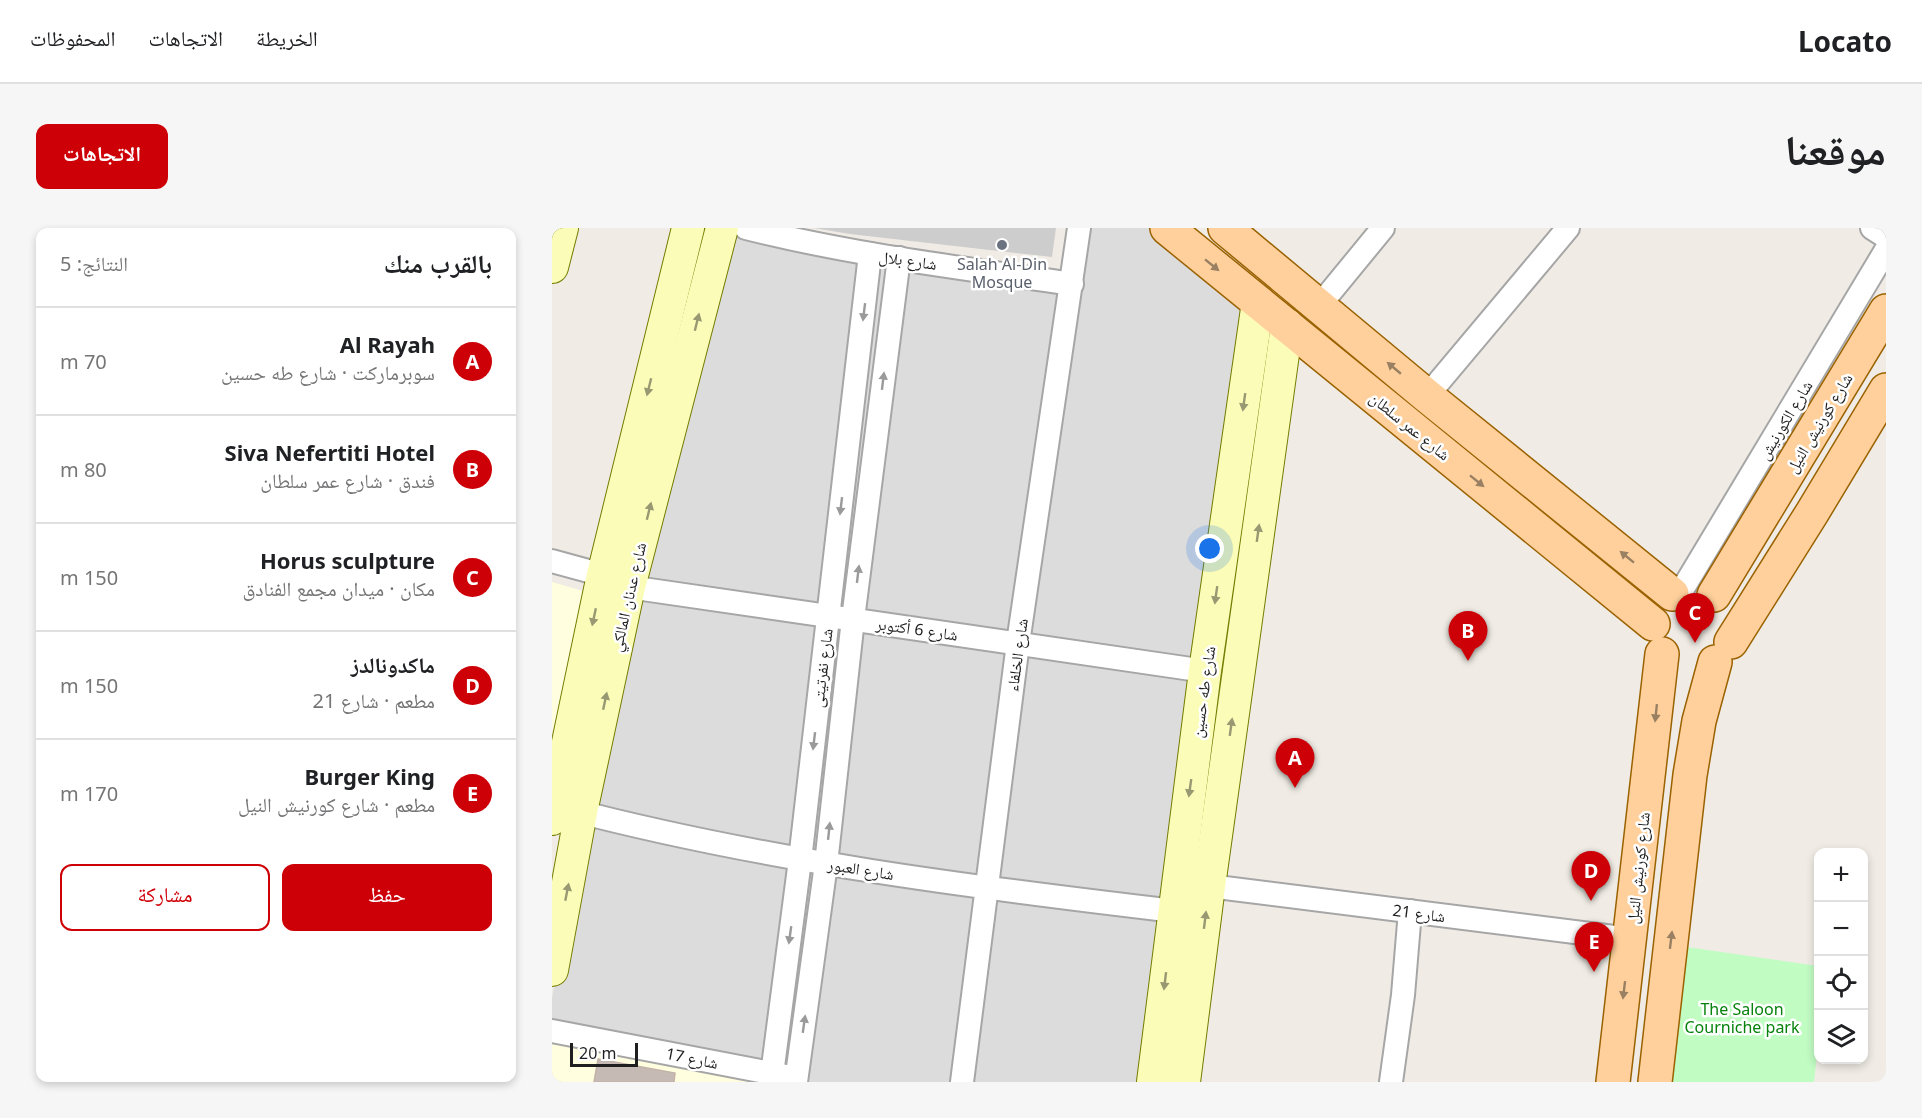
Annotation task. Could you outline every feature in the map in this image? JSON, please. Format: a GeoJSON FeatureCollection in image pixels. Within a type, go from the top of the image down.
{"type":"FeatureCollection","features":[{"type":"Feature","properties":{"kind":"main road"},"geometry":{"type":"LineString","coordinates":[[552,267],[562,228]]}},
{"type":"Feature","properties":{"kind":"main road","name":"شارع عدنان المالكي"},"geometry":{"type":"LineString","coordinates":[[552,970],[560,810],[616,581],[688,228]]}},
{"type":"Feature","properties":{"kind":"main road","name":"شارع عدنان المالكي"},"geometry":{"type":"LineString","coordinates":[[616,581],[722,228]]}},
{"type":"Feature","properties":{"kind":"main road","name":"شارع عمر سلطان"},"geometry":{"type":"LineString","coordinates":[[1167,228],[1287,325],[1658,639]]}},
{"type":"Feature","properties":{"kind":"main road"},"geometry":{"type":"LineString","coordinates":[[1225,228],[1428,396],[1677,592]]}},
{"type":"Feature","properties":{"kind":"main road","name":"شارع طه حسين"},"geometry":{"type":"LineString","coordinates":[[1153,1082],[1205,671],[1258,302]]}},
{"type":"Feature","properties":{"kind":"main road","name":"شارع كورنيش النيل"},"geometry":{"type":"LineString","coordinates":[[1714,595],[1886,311]]}},
{"type":"Feature","properties":{"kind":"main road","name":"شارع طه حسين"},"geometry":{"type":"LineString","coordinates":[[1184,1082],[1287,325]]}},
{"type":"Feature","properties":{"kind":"main road"},"geometry":{"type":"LineString","coordinates":[[1251,356],[1262,348],[1268,348],[1279,353],[1282,359]]}},
{"type":"Feature","properties":{"kind":"main road"},"geometry":{"type":"LineString","coordinates":[[1655,1082],[1698,721],[1723,652],[1732,621],[1729,611],[1714,595],[1693,589],[1677,592],[1657,610],[1658,639],[1669,661],[1687,668],[1706,666],[1723,652],[1812,513],[1886,390]]}},
{"type":"Feature","properties":{"kind":"main road","name":"شارع كورنيش النيل"},"geometry":{"type":"LineString","coordinates":[[1613,1082],[1630,939],[1658,639]]}},
{"type":"Feature","properties":{"kind":"street","name":"شارع بلال"},"geometry":{"type":"LineString","coordinates":[[746,228],[799,241],[870,254],[1071,284]]}},
{"type":"Feature","properties":{"kind":"street","name":"شارع الخلفاء"},"geometry":{"type":"LineString","coordinates":[[962,1082],[1018,643],[1079,228]]}},
{"type":"Feature","properties":{"kind":"street"},"geometry":{"type":"LineString","coordinates":[[1319,306],[1383,228]]}},
{"type":"Feature","properties":{"kind":"street"},"geometry":{"type":"LineString","coordinates":[[1428,396],[1568,228]]}},
{"type":"Feature","properties":{"kind":"street"},"geometry":{"type":"LineString","coordinates":[[1872,228],[1886,237]]}},
{"type":"Feature","properties":{"kind":"street","name":"شارع الكورنيش"},"geometry":{"type":"LineString","coordinates":[[1677,592],[1886,250]]}},
{"type":"Feature","properties":{"kind":"street","name":"شارع نفرتيتى"},"geometry":{"type":"LineString","coordinates":[[771,1078],[800,860],[870,254]]}},
{"type":"Feature","properties":{"kind":"street","name":"شارع نفرتيتى"},"geometry":{"type":"LineString","coordinates":[[796,1080],[826,864],[853,620],[899,258]]}},
{"type":"Feature","properties":{"kind":"street","name":"شارع 6 أكتوبر"},"geometry":{"type":"LineString","coordinates":[[552,561],[616,581],[853,620],[1205,671]]}},
{"type":"Feature","properties":{"kind":"street","name":"شارع العبور"},"geometry":{"type":"LineString","coordinates":[[560,810],[800,860],[988,889],[1174,911]]}},
{"type":"Feature","properties":{"kind":"street","name":"شارع 21"},"geometry":{"type":"LineString","coordinates":[[1209,886],[1630,939]]}},
{"type":"Feature","properties":{"kind":"street"},"geometry":{"type":"LineString","coordinates":[[1391,1082],[1403,995],[1410,911]]}},
{"type":"Feature","properties":{"kind":"street","name":"شارع 17"},"geometry":{"type":"LineString","coordinates":[[552,1031],[771,1078],[796,1080]]}},
{"type":"Feature","properties":{"kind":"shaded area"},"geometry":{"type":"Polygon","coordinates":[[[723,228],[1069,284],[1078,228],[1165,228],[1257,302],[1151,1082],[552,1082],[552,998],[632,605],[723,228]]]}},
{"type":"Feature","properties":{"kind":"shaded area","name":"Salah Al-Din Mosque"},"geometry":{"type":"Polygon","coordinates":[[[814,228],[1056,228],[1052,257],[814,228]]]}},
{"type":"Feature","properties":{"kind":"shaded area"},"geometry":{"type":"Polygon","coordinates":[[[552,582],[590,593],[552,732],[552,582]]]}},
{"type":"Feature","properties":{"kind":"shaded area"},"geometry":{"type":"Polygon","coordinates":[[[552,1034],[769,1082],[552,1082],[552,1034]]]}},
{"type":"Feature","properties":{"kind":"green space","name":"The Saloon Courniche park"},"geometry":{"type":"Polygon","coordinates":[[[1687,947],[1814,965],[1814,1064],[1816,1064],[1814,1082],[1671,1082],[1687,947]]]}},
{"type":"Feature","properties":{"kind":"building"},"geometry":{"type":"Polygon","coordinates":[[[598,1059],[675,1073],[674,1082],[594,1082],[598,1059]]]}},
{"type":"Feature","properties":{"kind":"place","name":"Salah Al-Din Mosque"},"geometry":{"type":"Point","coordinates":[1002,245]}},
{"type":"Feature","properties":{"kind":"place","name":"Horus sculpture"},"geometry":{"type":"Point","coordinates":[1695,643]}},
{"type":"Feature","properties":{"kind":"place","name":"Siva Nefertiti Hotel"},"geometry":{"type":"Point","coordinates":[1468,661]}},
{"type":"Feature","properties":{"kind":"place","name":"Al Rayah"},"geometry":{"type":"Point","coordinates":[1295,788]}},
{"type":"Feature","properties":{"kind":"place","name":"ماكدونالدز"},"geometry":{"type":"Point","coordinates":[1591,901]}},
{"type":"Feature","properties":{"kind":"place","name":"Burger King"},"geometry":{"type":"Point","coordinates":[1594,972]}}]}
